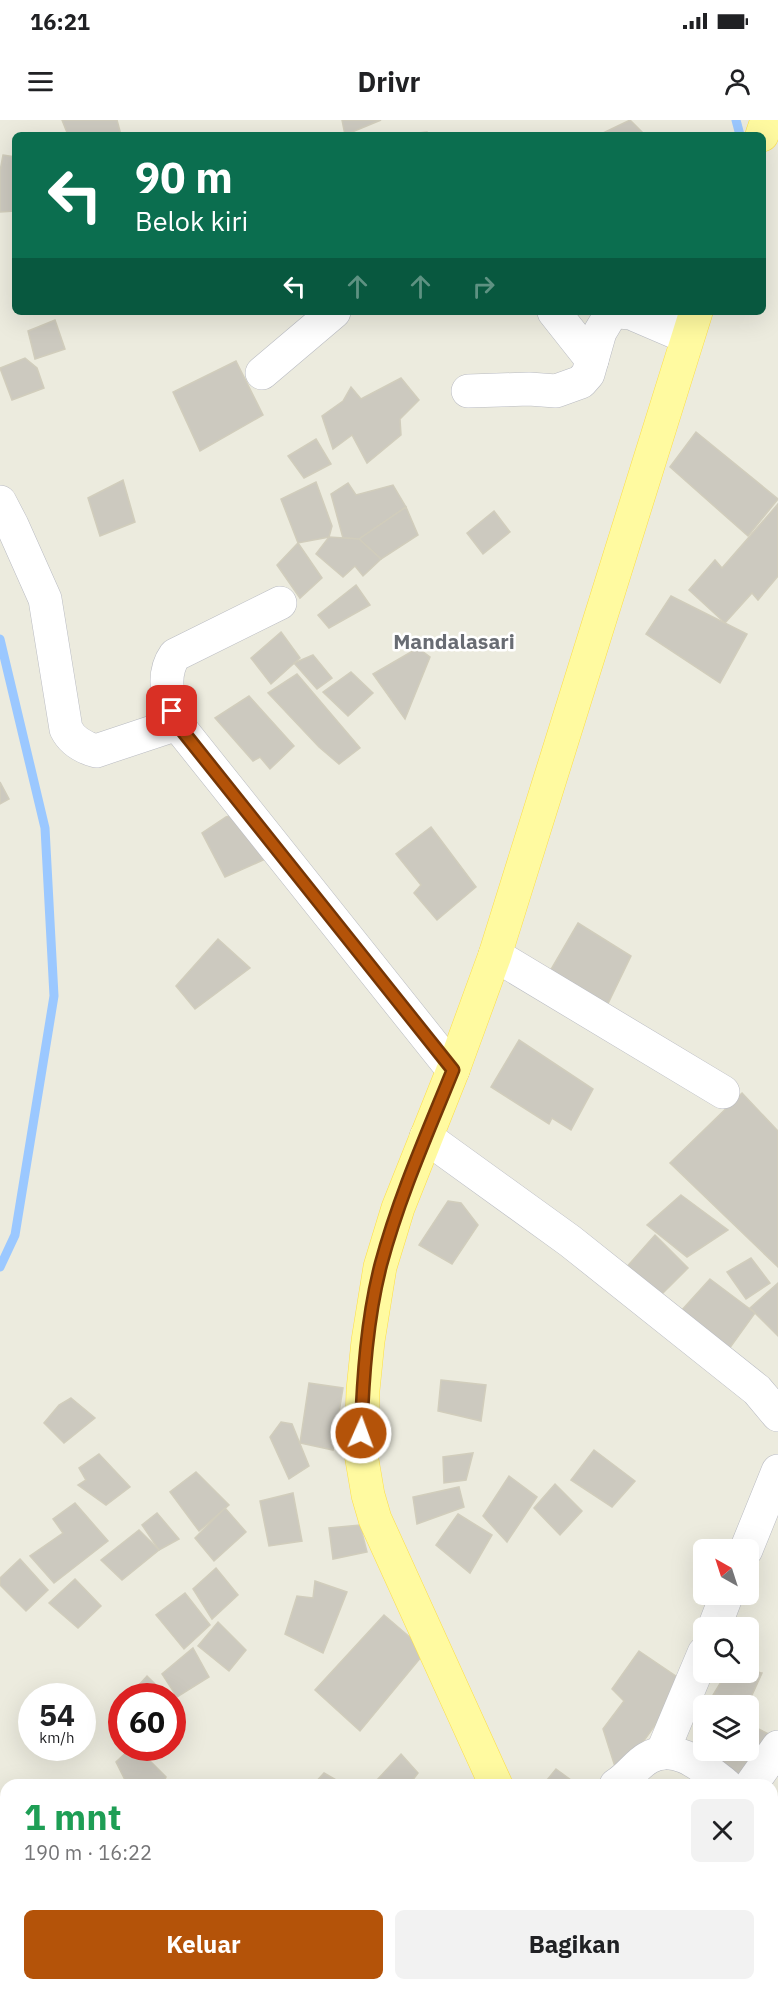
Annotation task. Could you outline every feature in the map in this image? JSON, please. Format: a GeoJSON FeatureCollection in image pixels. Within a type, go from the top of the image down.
{"type":"FeatureCollection","features":[{"type":"Feature","properties":{"kind":"main road"},"geometry":{"type":"LineString","coordinates":[[493,1779],[375,1519],[368,1495],[361,1454],[363,1390],[368,1341],[381,1267],[398,1208],[453,1070],[495,955],[691,324]]}},
{"type":"Feature","properties":{"kind":"street"},"geometry":{"type":"LineString","coordinates":[[262,373],[330,315]]}},
{"type":"Feature","properties":{"kind":"street"},"geometry":{"type":"LineString","coordinates":[[556,315],[592,360]]}},
{"type":"Feature","properties":{"kind":"street"},"geometry":{"type":"LineString","coordinates":[[468,391],[529,389],[556,391],[581,382],[588,374],[600,332],[612,315]]}},
{"type":"Feature","properties":{"kind":"street"},"geometry":{"type":"LineString","coordinates":[[637,315],[691,324]]}},
{"type":"Feature","properties":{"kind":"street"},"geometry":{"type":"LineString","coordinates":[[0,502],[45,599],[66,729],[70,737],[86,748],[96,751],[177,724]]}},
{"type":"Feature","properties":{"kind":"street"},"geometry":{"type":"LineString","coordinates":[[279,603],[175,655],[168,666],[167,680],[168,698],[177,724],[453,1070]]}},
{"type":"Feature","properties":{"kind":"street"},"geometry":{"type":"LineString","coordinates":[[495,955],[723,1092]]}},
{"type":"Feature","properties":{"kind":"street"},"geometry":{"type":"LineString","coordinates":[[426,1137],[579,1248],[757,1390],[778,1415]]}},
{"type":"Feature","properties":{"kind":"street"},"geometry":{"type":"LineString","coordinates":[[750,1539],[778,1471]]}},
{"type":"Feature","properties":{"kind":"street"},"geometry":{"type":"LineString","coordinates":[[663,1752],[693,1680]]}},
{"type":"Feature","properties":{"kind":"street"},"geometry":{"type":"LineString","coordinates":[[755,1779],[778,1747]]}},
{"type":"Feature","properties":{"kind":"street"},"geometry":{"type":"LineString","coordinates":[[624,1779],[648,1758],[663,1752],[681,1754],[717,1779]]}},
{"type":"Feature","properties":{"kind":"building"},"geometry":{"type":"Polygon","coordinates":[[[62,120],[117,120],[120,132],[67,132],[62,120]]]}},
{"type":"Feature","properties":{"kind":"building"},"geometry":{"type":"Polygon","coordinates":[[[342,120],[381,120],[352,132],[344,132],[342,120]]]}},
{"type":"Feature","properties":{"kind":"building"},"geometry":{"type":"Polygon","coordinates":[[[630,120],[642,132],[605,132],[630,120]]]}},
{"type":"Feature","properties":{"kind":"building"},"geometry":{"type":"Polygon","coordinates":[[[3,155],[12,156],[12,211],[0,212],[0,171],[3,155]]]}},
{"type":"Feature","properties":{"kind":"building"},"geometry":{"type":"Polygon","coordinates":[[[55,320],[65,349],[35,359],[28,331],[55,320]]]}},
{"type":"Feature","properties":{"kind":"building"},"geometry":{"type":"Polygon","coordinates":[[[25,358],[37,368],[44,388],[12,400],[0,368],[25,358]]]}},
{"type":"Feature","properties":{"kind":"building"},"geometry":{"type":"Polygon","coordinates":[[[236,361],[263,415],[200,451],[173,392],[236,361]]]}},
{"type":"Feature","properties":{"kind":"building"},"geometry":{"type":"Polygon","coordinates":[[[401,378],[419,400],[400,419],[401,435],[367,463],[352,435],[333,449],[322,416],[343,401],[351,387],[361,399],[401,378]]]}},
{"type":"Feature","properties":{"kind":"building"},"geometry":{"type":"Polygon","coordinates":[[[696,432],[778,499],[748,536],[670,467],[696,432]]]}},
{"type":"Feature","properties":{"kind":"building"},"geometry":{"type":"Polygon","coordinates":[[[316,439],[331,464],[304,478],[288,456],[316,439]]]}},
{"type":"Feature","properties":{"kind":"building"},"geometry":{"type":"Polygon","coordinates":[[[123,480],[135,522],[100,536],[88,498],[123,480]]]}},
{"type":"Feature","properties":{"kind":"building"},"geometry":{"type":"Polygon","coordinates":[[[316,482],[332,526],[329,537],[298,543],[281,499],[316,482]]]}},
{"type":"Feature","properties":{"kind":"building"},"geometry":{"type":"Polygon","coordinates":[[[348,483],[356,495],[393,485],[406,507],[359,539],[343,538],[331,494],[348,483]]]}},
{"type":"Feature","properties":{"kind":"building"},"geometry":{"type":"Polygon","coordinates":[[[778,504],[778,576],[758,600],[752,593],[725,623],[689,590],[715,560],[722,568],[778,504]]]}},
{"type":"Feature","properties":{"kind":"building"},"geometry":{"type":"Polygon","coordinates":[[[406,507],[418,535],[381,559],[359,539],[406,507]]]}},
{"type":"Feature","properties":{"kind":"building"},"geometry":{"type":"Polygon","coordinates":[[[494,511],[510,532],[483,554],[467,533],[494,511]]]}},
{"type":"Feature","properties":{"kind":"building"},"geometry":{"type":"Polygon","coordinates":[[[329,537],[359,539],[381,559],[363,576],[355,566],[343,577],[316,554],[329,537]]]}},
{"type":"Feature","properties":{"kind":"building"},"geometry":{"type":"Polygon","coordinates":[[[298,543],[322,578],[300,598],[277,565],[298,543]]]}},
{"type":"Feature","properties":{"kind":"building"},"geometry":{"type":"Polygon","coordinates":[[[356,585],[370,605],[329,628],[318,615],[356,585]]]}},
{"type":"Feature","properties":{"kind":"building"},"geometry":{"type":"Polygon","coordinates":[[[671,596],[747,634],[720,683],[646,634],[671,596]]]}},
{"type":"Feature","properties":{"kind":"building"},"geometry":{"type":"Polygon","coordinates":[[[281,632],[300,658],[271,684],[251,658],[281,632]]]}},
{"type":"Feature","properties":{"kind":"building"},"geometry":{"type":"Polygon","coordinates":[[[418,648],[430,657],[405,719],[373,674],[418,648]]]}},
{"type":"Feature","properties":{"kind":"building"},"geometry":{"type":"Polygon","coordinates":[[[313,655],[332,678],[317,689],[294,663],[313,655]]]}},
{"type":"Feature","properties":{"kind":"building"},"geometry":{"type":"Polygon","coordinates":[[[351,672],[373,693],[348,716],[323,692],[351,672]]]}},
{"type":"Feature","properties":{"kind":"building"},"geometry":{"type":"Polygon","coordinates":[[[297,674],[360,748],[339,764],[319,747],[268,693],[297,674]]]}},
{"type":"Feature","properties":{"kind":"building"},"geometry":{"type":"Polygon","coordinates":[[[249,696],[294,746],[270,769],[260,757],[253,761],[215,718],[249,696]]]}},
{"type":"Feature","properties":{"kind":"building"},"geometry":{"type":"Polygon","coordinates":[[[0,782],[9,799],[0,804],[0,782]]]}},
{"type":"Feature","properties":{"kind":"building"},"geometry":{"type":"Polygon","coordinates":[[[247,811],[270,857],[225,877],[202,833],[226,817],[247,811]]]}},
{"type":"Feature","properties":{"kind":"building"},"geometry":{"type":"Polygon","coordinates":[[[431,827],[476,887],[437,920],[414,893],[421,885],[396,854],[431,827]]]}},
{"type":"Feature","properties":{"kind":"building"},"geometry":{"type":"Polygon","coordinates":[[[578,923],[631,956],[602,1016],[546,978],[578,923]]]}},
{"type":"Feature","properties":{"kind":"building"},"geometry":{"type":"Polygon","coordinates":[[[218,939],[250,968],[195,1009],[176,986],[218,939]]]}},
{"type":"Feature","properties":{"kind":"building"},"geometry":{"type":"Polygon","coordinates":[[[519,1040],[593,1089],[571,1130],[552,1118],[549,1124],[491,1087],[519,1040]]]}},
{"type":"Feature","properties":{"kind":"building"},"geometry":{"type":"Polygon","coordinates":[[[742,1093],[778,1131],[778,1267],[670,1163],[742,1093]]]}},
{"type":"Feature","properties":{"kind":"building"},"geometry":{"type":"Polygon","coordinates":[[[681,1195],[728,1230],[687,1257],[647,1225],[681,1195]]]}},
{"type":"Feature","properties":{"kind":"building"},"geometry":{"type":"Polygon","coordinates":[[[448,1201],[461,1203],[478,1225],[452,1264],[419,1245],[448,1201]]]}},
{"type":"Feature","properties":{"kind":"building"},"geometry":{"type":"Polygon","coordinates":[[[655,1235],[688,1268],[653,1303],[624,1270],[655,1235]]]}},
{"type":"Feature","properties":{"kind":"building"},"geometry":{"type":"Polygon","coordinates":[[[751,1258],[770,1283],[746,1299],[727,1272],[751,1258]]]}},
{"type":"Feature","properties":{"kind":"building"},"geometry":{"type":"Polygon","coordinates":[[[710,1279],[755,1313],[726,1353],[681,1311],[710,1279]]]}},
{"type":"Feature","properties":{"kind":"building"},"geometry":{"type":"Polygon","coordinates":[[[778,1283],[778,1336],[750,1308],[778,1283]]]}},
{"type":"Feature","properties":{"kind":"building"},"geometry":{"type":"Polygon","coordinates":[[[441,1380],[486,1385],[481,1421],[438,1411],[441,1380]]]}},
{"type":"Feature","properties":{"kind":"building"},"geometry":{"type":"Polygon","coordinates":[[[309,1383],[343,1388],[333,1450],[300,1443],[309,1383]]]}},
{"type":"Feature","properties":{"kind":"building"},"geometry":{"type":"Polygon","coordinates":[[[71,1398],[95,1418],[64,1443],[44,1423],[59,1405],[71,1398]]]}},
{"type":"Feature","properties":{"kind":"building"},"geometry":{"type":"Polygon","coordinates":[[[281,1422],[292,1424],[309,1466],[289,1479],[270,1437],[281,1422]]]}},
{"type":"Feature","properties":{"kind":"building"},"geometry":{"type":"Polygon","coordinates":[[[594,1450],[635,1481],[612,1507],[571,1480],[594,1450]]]}},
{"type":"Feature","properties":{"kind":"building"},"geometry":{"type":"Polygon","coordinates":[[[473,1453],[466,1480],[444,1483],[443,1457],[473,1453]]]}},
{"type":"Feature","properties":{"kind":"building"},"geometry":{"type":"Polygon","coordinates":[[[99,1454],[130,1487],[106,1505],[78,1485],[86,1480],[79,1468],[99,1454]]]}},
{"type":"Feature","properties":{"kind":"building"},"geometry":{"type":"Polygon","coordinates":[[[196,1472],[229,1505],[199,1531],[170,1492],[196,1472]]]}},
{"type":"Feature","properties":{"kind":"building"},"geometry":{"type":"Polygon","coordinates":[[[509,1476],[537,1497],[507,1542],[483,1516],[509,1476]]]}},
{"type":"Feature","properties":{"kind":"building"},"geometry":{"type":"Polygon","coordinates":[[[555,1484],[582,1511],[560,1535],[534,1508],[555,1484]]]}},
{"type":"Feature","properties":{"kind":"building"},"geometry":{"type":"Polygon","coordinates":[[[459,1487],[464,1507],[417,1524],[413,1497],[459,1487]]]}},
{"type":"Feature","properties":{"kind":"building"},"geometry":{"type":"Polygon","coordinates":[[[293,1493],[302,1541],[269,1546],[260,1501],[293,1493]]]}},
{"type":"Feature","properties":{"kind":"building"},"geometry":{"type":"Polygon","coordinates":[[[75,1503],[108,1541],[54,1583],[30,1556],[63,1533],[53,1519],[75,1503]]]}},
{"type":"Feature","properties":{"kind":"building"},"geometry":{"type":"Polygon","coordinates":[[[225,1508],[246,1532],[214,1561],[195,1538],[225,1508]]]}},
{"type":"Feature","properties":{"kind":"building"},"geometry":{"type":"Polygon","coordinates":[[[157,1513],[179,1539],[159,1550],[142,1525],[157,1513]]]}},
{"type":"Feature","properties":{"kind":"building"},"geometry":{"type":"Polygon","coordinates":[[[458,1514],[492,1535],[470,1573],[436,1545],[458,1514]]]}},
{"type":"Feature","properties":{"kind":"building"},"geometry":{"type":"Polygon","coordinates":[[[360,1525],[367,1552],[333,1559],[329,1528],[360,1525]]]}},
{"type":"Feature","properties":{"kind":"building"},"geometry":{"type":"Polygon","coordinates":[[[139,1530],[159,1550],[122,1580],[101,1560],[139,1530]]]}},
{"type":"Feature","properties":{"kind":"building"},"geometry":{"type":"Polygon","coordinates":[[[20,1559],[48,1590],[26,1611],[0,1585],[0,1578],[20,1559]]]}},
{"type":"Feature","properties":{"kind":"building"},"geometry":{"type":"Polygon","coordinates":[[[216,1568],[238,1595],[212,1619],[193,1589],[216,1568]]]}},
{"type":"Feature","properties":{"kind":"building"},"geometry":{"type":"Polygon","coordinates":[[[75,1579],[101,1606],[78,1628],[49,1603],[75,1579]]]}},
{"type":"Feature","properties":{"kind":"building"},"geometry":{"type":"Polygon","coordinates":[[[315,1581],[347,1592],[323,1653],[285,1634],[297,1596],[313,1598],[315,1581]]]}},
{"type":"Feature","properties":{"kind":"building"},"geometry":{"type":"Polygon","coordinates":[[[185,1593],[210,1625],[184,1649],[156,1615],[185,1593]]]}},
{"type":"Feature","properties":{"kind":"building"},"geometry":{"type":"Polygon","coordinates":[[[384,1615],[426,1651],[360,1731],[315,1690],[384,1615]]]}},
{"type":"Feature","properties":{"kind":"building"},"geometry":{"type":"Polygon","coordinates":[[[218,1622],[246,1650],[229,1671],[198,1646],[218,1622]]]}},
{"type":"Feature","properties":{"kind":"building"},"geometry":{"type":"Polygon","coordinates":[[[193,1648],[209,1677],[186,1691],[186,1683],[168,1683],[162,1674],[193,1648]]]}},
{"type":"Feature","properties":{"kind":"building"},"geometry":{"type":"Polygon","coordinates":[[[639,1651],[686,1683],[618,1776],[603,1729],[624,1701],[612,1689],[639,1651]]]}},
{"type":"Feature","properties":{"kind":"building"},"geometry":{"type":"Polygon","coordinates":[[[147,1676],[154,1683],[141,1683],[147,1676]]]}},
{"type":"Feature","properties":{"kind":"building"},"geometry":{"type":"Polygon","coordinates":[[[720,1683],[757,1683],[752,1695],[713,1695],[720,1683]]]}},
{"type":"Feature","properties":{"kind":"building"},"geometry":{"type":"Polygon","coordinates":[[[759,1729],[773,1736],[759,1756],[759,1729]]]}},
{"type":"Feature","properties":{"kind":"building"},"geometry":{"type":"Polygon","coordinates":[[[401,1754],[418,1773],[414,1779],[378,1779],[401,1754]]]}},
{"type":"Feature","properties":{"kind":"building"},"geometry":{"type":"Polygon","coordinates":[[[117,1761],[150,1761],[166,1777],[165,1779],[124,1779],[117,1761]]]}},
{"type":"Feature","properties":{"kind":"building"},"geometry":{"type":"Polygon","coordinates":[[[719,1761],[755,1761],[742,1779],[732,1779],[717,1764],[719,1761]]]}},
{"type":"Feature","properties":{"kind":"building"},"geometry":{"type":"Polygon","coordinates":[[[556,1769],[570,1779],[548,1779],[556,1769]]]}},
{"type":"Feature","properties":{"kind":"building"},"geometry":{"type":"Polygon","coordinates":[[[324,1773],[334,1779],[318,1779],[324,1773]]]}},
{"type":"Feature","properties":{"kind":"waterway"},"geometry":{"type":"LineString","coordinates":[[736,120],[739,132]]}},
{"type":"Feature","properties":{"kind":"waterway"},"geometry":{"type":"LineString","coordinates":[[0,639],[45,828],[54,996],[15,1235],[0,1267]]}},
{"type":"Feature","properties":{"kind":"district","name":"Mandalasari"},"geometry":{"type":"Point","coordinates":[454,642]}},
{"type":"Feature","properties":{"kind":"route"},"geometry":{"type":"LineString","coordinates":[[172,711],[177,724],[453,1070],[398,1208],[381,1267],[368,1341],[361,1433]]}}]}
